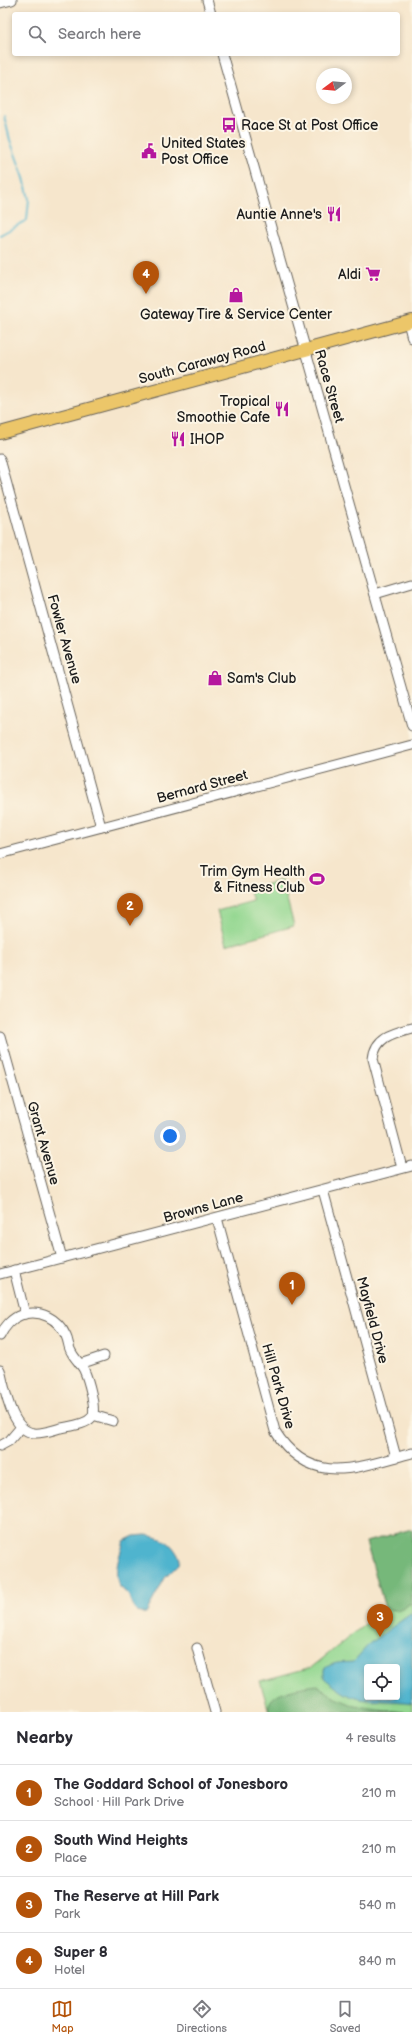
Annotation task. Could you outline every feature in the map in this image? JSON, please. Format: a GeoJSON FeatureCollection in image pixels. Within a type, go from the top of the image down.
{"type":"FeatureCollection","features":[{"type":"Feature","properties":{"kind":"main road","name":"South Caraway Road"},"geometry":{"type":"LineString","coordinates":[[0,433],[410,322]]}},
{"type":"Feature","properties":{"kind":"street"},"geometry":{"type":"LineString","coordinates":[[0,3],[12,0]]}},
{"type":"Feature","properties":{"kind":"street"},"geometry":{"type":"LineString","coordinates":[[207,0],[210,12]]}},
{"type":"Feature","properties":{"kind":"street","name":"Race Street"},"geometry":{"type":"LineString","coordinates":[[223,56],[412,726]]}},
{"type":"Feature","properties":{"kind":"street"},"geometry":{"type":"LineString","coordinates":[[410,322],[412,338]]}},
{"type":"Feature","properties":{"kind":"street","name":"Fowler Avenue"},"geometry":{"type":"LineString","coordinates":[[0,459],[102,827]]}},
{"type":"Feature","properties":{"kind":"street"},"geometry":{"type":"LineString","coordinates":[[375,594],[412,583]]}},
{"type":"Feature","properties":{"kind":"street","name":"Bernard Street"},"geometry":{"type":"LineString","coordinates":[[0,854],[412,745]]}},
{"type":"Feature","properties":{"kind":"street"},"geometry":{"type":"LineString","coordinates":[[402,1168],[373,1059],[375,1049],[383,1038],[390,1034],[412,1028]]}},
{"type":"Feature","properties":{"kind":"street","name":"Grant Avenue"},"geometry":{"type":"LineString","coordinates":[[0,1036],[62,1258]]}},
{"type":"Feature","properties":{"kind":"street","name":"Browns Lane"},"geometry":{"type":"LineString","coordinates":[[0,1274],[412,1166]]}},
{"type":"Feature","properties":{"kind":"street","name":"Mayfield Drive"},"geometry":{"type":"LineString","coordinates":[[323,1190],[396,1457]]}},
{"type":"Feature","properties":{"kind":"street","name":"Hill Park Drive"},"geometry":{"type":"LineString","coordinates":[[217,1218],[275,1431],[283,1443],[305,1463],[321,1469],[339,1470],[412,1453]]}},
{"type":"Feature","properties":{"kind":"street"},"geometry":{"type":"LineString","coordinates":[[14,1270],[25,1314]]}},
{"type":"Feature","properties":{"kind":"street"},"geometry":{"type":"LineString","coordinates":[[0,1336],[10,1322],[25,1314],[36,1313],[56,1321],[64,1331],[71,1352],[85,1372],[94,1407],[93,1416],[86,1422],[38,1434],[28,1432],[21,1427],[14,1418],[2,1383],[0,1370]]}},
{"type":"Feature","properties":{"kind":"street"},"geometry":{"type":"LineString","coordinates":[[80,1364],[104,1356]]}},
{"type":"Feature","properties":{"kind":"street"},"geometry":{"type":"LineString","coordinates":[[93,1416],[113,1420]]}},
{"type":"Feature","properties":{"kind":"street"},"geometry":{"type":"LineString","coordinates":[[0,1446],[9,1441],[21,1427]]}},
{"type":"Feature","properties":{"kind":"street"},"geometry":{"type":"LineString","coordinates":[[197,1648],[215,1712]]}},
{"type":"Feature","properties":{"kind":"green space"},"geometry":{"type":"Polygon","coordinates":[[[282,880],[294,926],[226,945],[217,911],[253,901],[249,889],[282,880]]]}},
{"type":"Feature","properties":{"kind":"green space"},"geometry":{"type":"Polygon","coordinates":[[[412,1529],[412,1712],[269,1712],[260,1681],[312,1667],[385,1608],[366,1542],[412,1529]]]}},
{"type":"Feature","properties":{"kind":"green space"},"geometry":{"type":"Polygon","coordinates":[[[412,1529],[412,1603],[397,1610],[385,1608],[366,1542],[412,1529]]]}},
{"type":"Feature","properties":{"kind":"green space"},"geometry":{"type":"Polygon","coordinates":[[[317,1685],[334,1697],[355,1706],[404,1712],[269,1712],[269,1705],[272,1699],[278,1694],[294,1689],[317,1685]]]}},
{"type":"Feature","properties":{"kind":"water"},"geometry":{"type":"Polygon","coordinates":[[[146,1535],[163,1539],[174,1548],[180,1559],[179,1564],[165,1578],[146,1613],[138,1613],[134,1609],[129,1596],[120,1587],[117,1570],[124,1541],[134,1536],[146,1535]]]}},
{"type":"Feature","properties":{"kind":"water"},"geometry":{"type":"Polygon","coordinates":[[[412,1613],[412,1703],[365,1700],[400,1700],[400,1664],[364,1664],[364,1700],[353,1697],[341,1691],[324,1678],[324,1669],[328,1666],[353,1662],[371,1642],[412,1613]]]}},
{"type":"Feature","properties":{"kind":"waterway"},"geometry":{"type":"LineString","coordinates":[[0,235],[27,220],[29,199],[24,178],[10,140],[4,116]]}},
{"type":"Feature","properties":{"kind":"place","name":"Race St at Post Office"},"geometry":{"type":"Point","coordinates":[229,125]}},
{"type":"Feature","properties":{"kind":"place","name":"United States Post Office"},"geometry":{"type":"Point","coordinates":[149,151]}},
{"type":"Feature","properties":{"kind":"place","name":"Auntie Anne's"},"geometry":{"type":"Point","coordinates":[334,214]}},
{"type":"Feature","properties":{"kind":"place","name":"Aldi"},"geometry":{"type":"Point","coordinates":[373,274]}},
{"type":"Feature","properties":{"kind":"place","name":"Super 8"},"geometry":{"type":"Point","coordinates":[146,294]}},
{"type":"Feature","properties":{"kind":"place","name":"Gateway Tire & Service Center"},"geometry":{"type":"Point","coordinates":[236,295]}},
{"type":"Feature","properties":{"kind":"place","name":"Tropical Smoothie Cafe"},"geometry":{"type":"Point","coordinates":[282,409]}},
{"type":"Feature","properties":{"kind":"place","name":"IHOP"},"geometry":{"type":"Point","coordinates":[178,439]}},
{"type":"Feature","properties":{"kind":"place","name":"Sam's Club"},"geometry":{"type":"Point","coordinates":[215,678]}},
{"type":"Feature","properties":{"kind":"place","name":"Trim Gym Health & Fitness Club"},"geometry":{"type":"Point","coordinates":[317,879]}},
{"type":"Feature","properties":{"kind":"place","name":"South Wind Heights"},"geometry":{"type":"Point","coordinates":[130,926]}},
{"type":"Feature","properties":{"kind":"place","name":"The Goddard School of Jonesboro"},"geometry":{"type":"Point","coordinates":[292,1305]}},
{"type":"Feature","properties":{"kind":"place","name":"The Reserve at Hill Park"},"geometry":{"type":"Point","coordinates":[380,1637]}}]}
